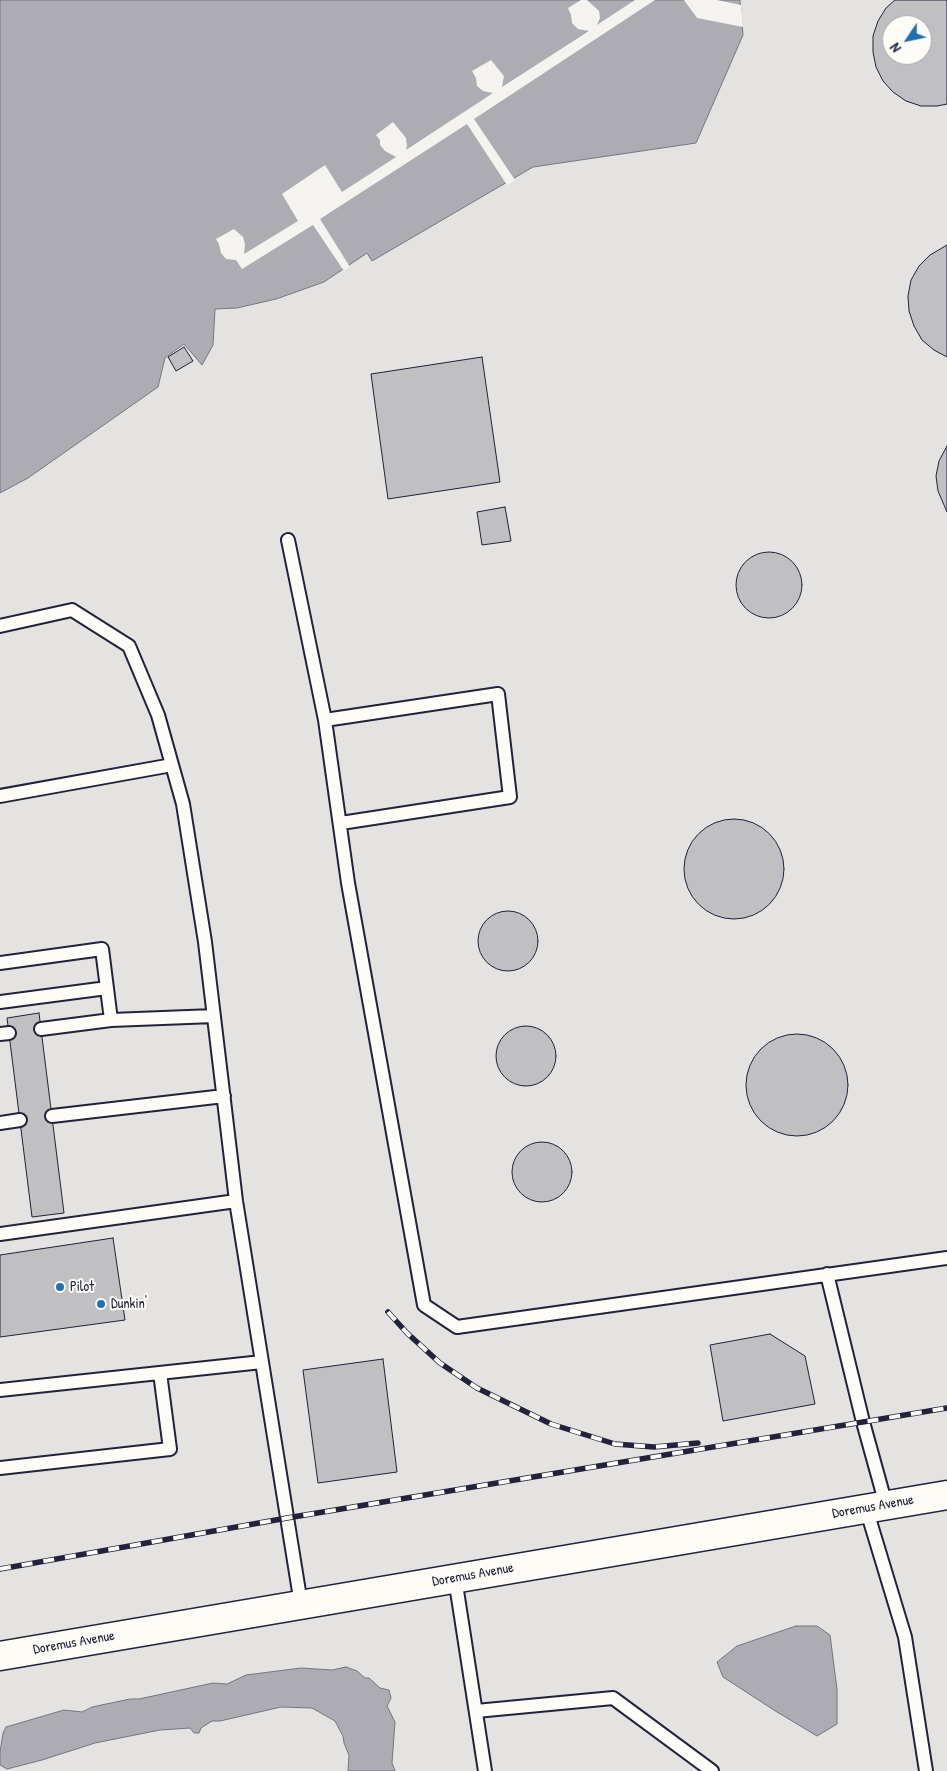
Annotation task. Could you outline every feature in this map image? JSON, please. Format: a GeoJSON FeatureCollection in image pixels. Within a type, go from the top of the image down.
{"type":"FeatureCollection","features":[{"type":"Feature","properties":{"kind":"main road","name":"Doremus Avenue"},"geometry":{"type":"LineString","coordinates":[[0,1656],[947,1495]]}},
{"type":"Feature","properties":{"kind":"lane"},"geometry":{"type":"LineString","coordinates":[[288,540],[325,720],[348,883],[424,1305],[458,1328],[947,1258]]}},
{"type":"Feature","properties":{"kind":"lane"},"geometry":{"type":"LineString","coordinates":[[0,626],[72,610],[129,646],[158,715],[183,804],[205,942],[236,1201],[301,1604]]}},
{"type":"Feature","properties":{"kind":"lane"},"geometry":{"type":"LineString","coordinates":[[325,720],[498,694],[510,798],[341,823]]}},
{"type":"Feature","properties":{"kind":"lane"},"geometry":{"type":"LineString","coordinates":[[0,796],[172,764]]}},
{"type":"Feature","properties":{"kind":"lane"},"geometry":{"type":"LineString","coordinates":[[0,963],[102,949],[111,1020]]}},
{"type":"Feature","properties":{"kind":"lane"},"geometry":{"type":"LineString","coordinates":[[0,1002],[107,988]]}},
{"type":"Feature","properties":{"kind":"lane"},"geometry":{"type":"LineString","coordinates":[[41,1028],[111,1020],[214,1016]]}},
{"type":"Feature","properties":{"kind":"lane"},"geometry":{"type":"LineString","coordinates":[[52,1116],[224,1096]]}},
{"type":"Feature","properties":{"kind":"lane"},"geometry":{"type":"LineString","coordinates":[[0,1123],[20,1120]]}},
{"type":"Feature","properties":{"kind":"lane"},"geometry":{"type":"LineString","coordinates":[[0,1234],[236,1201]]}},
{"type":"Feature","properties":{"kind":"lane"},"geometry":{"type":"LineString","coordinates":[[827,1274],[862,1422],[876,1507],[905,1637],[926,1771]]}},
{"type":"Feature","properties":{"kind":"lane"},"geometry":{"type":"LineString","coordinates":[[0,1390],[262,1362]]}},
{"type":"Feature","properties":{"kind":"lane"},"geometry":{"type":"LineString","coordinates":[[0,1468],[170,1449],[160,1373]]}},
{"type":"Feature","properties":{"kind":"lane"},"geometry":{"type":"LineString","coordinates":[[455,1578],[485,1771]]}},
{"type":"Feature","properties":{"kind":"lane"},"geometry":{"type":"LineString","coordinates":[[476,1711],[613,1698],[712,1771]]}},
{"type":"Feature","properties":{"kind":"shaded area"},"geometry":{"type":"Polygon","coordinates":[[[0,0],[740,0],[743,35],[696,143],[533,167],[372,261],[367,253],[324,282],[276,299],[237,308],[215,309],[213,345],[202,365],[184,344],[165,358],[158,387],[28,478],[0,493],[0,0]]]}},
{"type":"Feature","properties":{"kind":"shaded area"},"geometry":{"type":"Polygon","coordinates":[[[740,0],[947,0],[947,1771],[0,1771],[0,493],[28,478],[158,387],[165,358],[185,344],[202,364],[213,345],[215,309],[237,308],[276,299],[324,282],[367,252],[372,261],[533,167],[696,143],[743,35],[740,0]]]}},
{"type":"Feature","properties":{"kind":"shaded area"},"geometry":{"type":"Polygon","coordinates":[[[796,1626],[817,1626],[830,1635],[837,1689],[837,1724],[817,1736],[723,1677],[717,1662],[737,1646],[796,1626]]]}},
{"type":"Feature","properties":{"kind":"shaded area"},"geometry":{"type":"Polygon","coordinates":[[[346,1667],[357,1671],[365,1678],[369,1678],[380,1688],[389,1690],[391,1698],[387,1706],[395,1722],[392,1763],[395,1771],[348,1771],[349,1755],[343,1736],[335,1721],[312,1708],[281,1707],[220,1721],[212,1721],[201,1728],[199,1733],[194,1733],[190,1728],[160,1730],[95,1743],[7,1769],[0,1765],[3,1733],[6,1727],[64,1710],[82,1712],[92,1707],[130,1699],[139,1699],[213,1683],[227,1684],[246,1675],[301,1668],[332,1670],[346,1667]]]}},
{"type":"Feature","properties":{"kind":"pier"},"geometry":{"type":"Polygon","coordinates":[[[581,0],[587,0],[599,11],[600,18],[597,25],[635,0],[655,0],[474,119],[515,180],[507,185],[467,124],[320,219],[350,267],[344,271],[313,225],[242,269],[236,260],[226,259],[221,253],[216,239],[234,229],[243,237],[245,244],[244,254],[298,221],[282,194],[325,165],[342,192],[396,157],[385,151],[376,135],[393,122],[406,138],[406,150],[493,93],[483,91],[477,86],[476,78],[472,71],[491,60],[504,76],[502,87],[589,31],[578,29],[572,23],[568,8],[581,0]]]}},
{"type":"Feature","properties":{"kind":"pier"},"geometry":{"type":"Polygon","coordinates":[[[684,0],[717,0],[741,5],[743,27],[697,18],[684,0]]]}},
{"type":"Feature","properties":{"kind":"building"},"geometry":{"type":"Polygon","coordinates":[[[895,0],[947,0],[947,104],[921,106],[906,101],[893,92],[883,81],[876,67],[873,52],[873,36],[878,21],[886,8],[895,0]]]}},
{"type":"Feature","properties":{"kind":"building"},"geometry":{"type":"Polygon","coordinates":[[[947,245],[947,357],[934,350],[922,340],[914,326],[909,311],[908,296],[911,280],[919,266],[930,255],[947,245]]]}},
{"type":"Feature","properties":{"kind":"building"},"geometry":{"type":"Polygon","coordinates":[[[184,347],[193,361],[176,371],[168,357],[184,347]]]}},
{"type":"Feature","properties":{"kind":"building"},"geometry":{"type":"Polygon","coordinates":[[[482,357],[500,482],[388,499],[371,374],[482,357]]]}},
{"type":"Feature","properties":{"kind":"building"},"geometry":{"type":"Polygon","coordinates":[[[947,446],[947,512],[938,491],[936,476],[939,461],[947,446]]]}},
{"type":"Feature","properties":{"kind":"building"},"geometry":{"type":"Polygon","coordinates":[[[505,507],[511,541],[482,545],[477,512],[505,507]]]}},
{"type":"Feature","properties":{"kind":"building"},"geometry":{"type":"Polygon","coordinates":[[[763,552],[775,552],[787,557],[797,567],[802,579],[800,598],[787,613],[775,618],[763,618],[751,613],[741,603],[736,591],[736,579],[741,567],[751,557],[763,552]]]}},
{"type":"Feature","properties":{"kind":"building"},"geometry":{"type":"Polygon","coordinates":[[[734,819],[753,822],[770,833],[781,850],[784,869],[781,888],[770,905],[753,916],[734,919],[715,916],[698,905],[687,888],[684,869],[687,850],[698,833],[715,822],[734,819]]]}},
{"type":"Feature","properties":{"kind":"building"},"geometry":{"type":"Polygon","coordinates":[[[502,911],[514,911],[525,916],[533,924],[538,935],[536,953],[525,966],[514,971],[502,971],[491,966],[483,958],[478,947],[478,935],[483,924],[491,916],[502,911]]]}},
{"type":"Feature","properties":{"kind":"building"},"geometry":{"type":"Polygon","coordinates":[[[39,1013],[64,1213],[32,1217],[7,1018],[39,1013]]]}},
{"type":"Feature","properties":{"kind":"building"},"geometry":{"type":"Polygon","coordinates":[[[526,1026],[543,1031],[551,1039],[556,1056],[551,1073],[543,1081],[526,1086],[509,1081],[501,1073],[496,1056],[501,1039],[509,1031],[526,1026]]]}},
{"type":"Feature","properties":{"kind":"building"},"geometry":{"type":"Polygon","coordinates":[[[797,1034],[807,1035],[826,1042],[840,1056],[847,1075],[847,1095],[840,1114],[826,1128],[807,1135],[797,1136],[787,1135],[768,1128],[754,1114],[747,1095],[746,1085],[747,1075],[754,1056],[768,1042],[787,1035],[797,1034]]]}},
{"type":"Feature","properties":{"kind":"building"},"geometry":{"type":"Polygon","coordinates":[[[542,1142],[559,1147],[567,1155],[572,1172],[567,1189],[559,1197],[542,1202],[525,1197],[517,1189],[512,1172],[517,1155],[525,1147],[542,1142]]]}},
{"type":"Feature","properties":{"kind":"building","name":"Pilot"},"geometry":{"type":"Polygon","coordinates":[[[113,1238],[125,1320],[0,1337],[0,1255],[113,1238]]]}},
{"type":"Feature","properties":{"kind":"building"},"geometry":{"type":"Polygon","coordinates":[[[770,1334],[805,1356],[815,1404],[723,1421],[710,1345],[770,1334]]]}},
{"type":"Feature","properties":{"kind":"building"},"geometry":{"type":"Polygon","coordinates":[[[383,1359],[397,1472],[318,1483],[303,1370],[383,1359]]]}},
{"type":"Feature","properties":{"kind":"railway"},"geometry":{"type":"LineString","coordinates":[[388,1312],[407,1333],[440,1363],[477,1388],[551,1424],[615,1444],[654,1447],[698,1443]]}},
{"type":"Feature","properties":{"kind":"railway"},"geometry":{"type":"LineString","coordinates":[[0,1569],[287,1518],[947,1408]]}},
{"type":"Feature","properties":{"kind":"place","name":"Pilot"},"geometry":{"type":"Point","coordinates":[60,1287]}},
{"type":"Feature","properties":{"kind":"place","name":"Dunkin'"},"geometry":{"type":"Point","coordinates":[101,1304]}}]}
